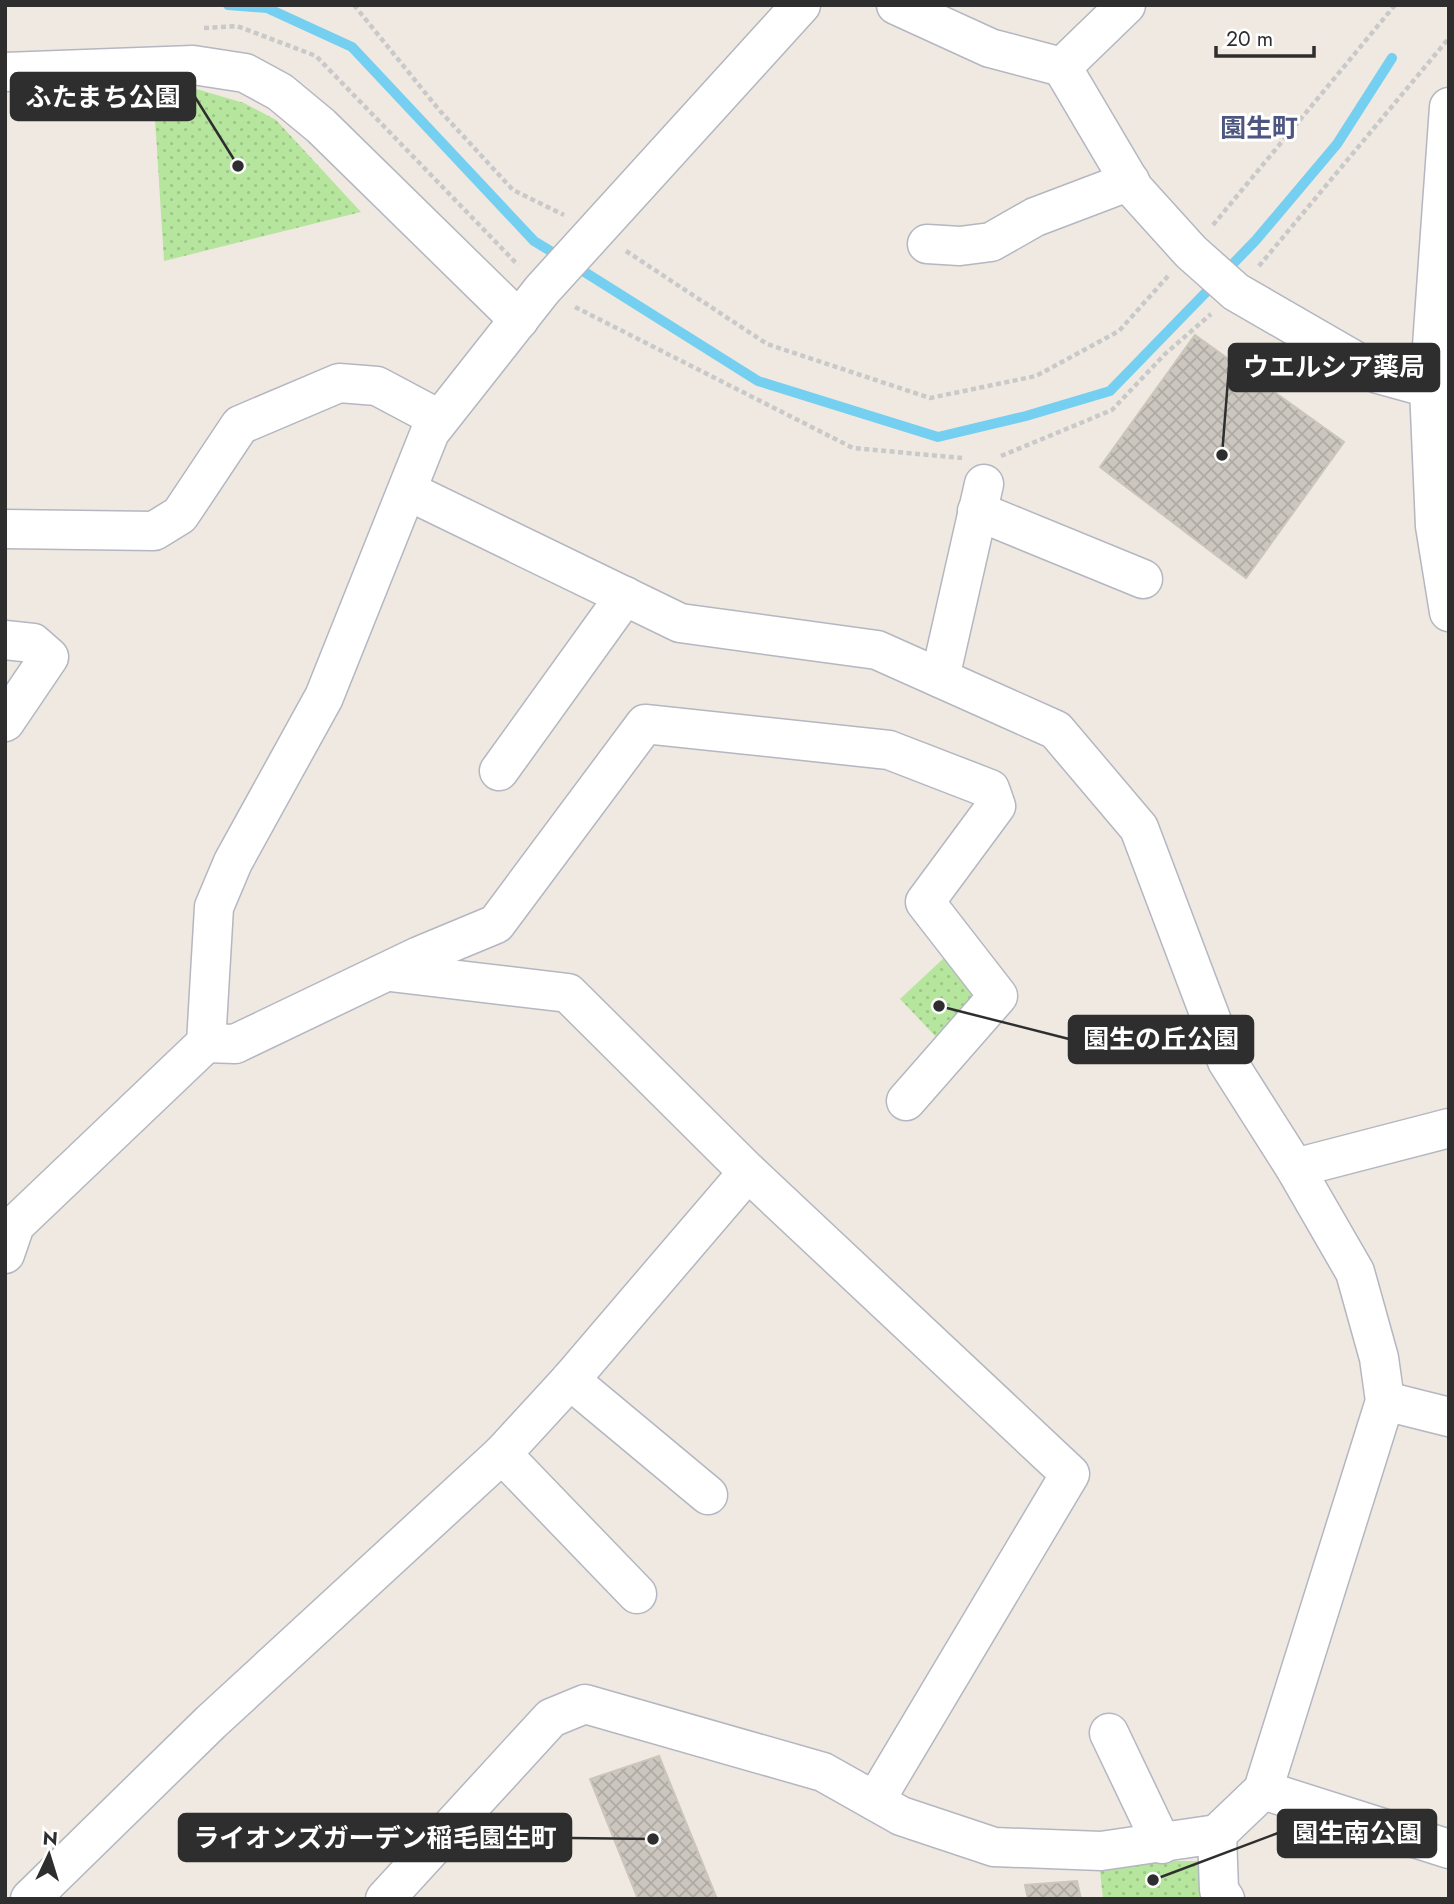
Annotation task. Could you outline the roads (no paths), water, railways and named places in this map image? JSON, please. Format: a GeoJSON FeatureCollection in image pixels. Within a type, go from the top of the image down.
{"type":"FeatureCollection","features":[{"type":"Feature","properties":{"kind":"street"},"geometry":{"type":"LineString","coordinates":[[5,1254],[15,1225],[206,1043],[214,907],[233,862],[324,697],[430,432],[542,290],[801,5]]}},
{"type":"Feature","properties":{"kind":"street"},"geometry":{"type":"LineString","coordinates":[[896,5],[990,48],[1062,66],[1134,188],[1191,252],[1237,292],[1378,374],[1439,388]]}},
{"type":"Feature","properties":{"kind":"street"},"geometry":{"type":"LineString","coordinates":[[1062,66],[1126,5]]}},
{"type":"Feature","properties":{"kind":"street"},"geometry":{"type":"LineString","coordinates":[[5,72],[193,65],[245,73],[280,92],[321,126],[519,320]]}},
{"type":"Feature","properties":{"kind":"street"},"geometry":{"type":"LineString","coordinates":[[1449,107],[1435,526],[1449,612]]}},
{"type":"Feature","properties":{"kind":"street"},"geometry":{"type":"LineString","coordinates":[[927,244],[960,246],[990,242],[1035,218],[1130,181]]}},
{"type":"Feature","properties":{"kind":"street"},"geometry":{"type":"LineString","coordinates":[[5,529],[154,531],[180,515],[240,425],[339,383],[377,386],[439,419]]}},
{"type":"Feature","properties":{"kind":"street"},"geometry":{"type":"LineString","coordinates":[[940,678],[981,479],[1143,579]]}},
{"type":"Feature","properties":{"kind":"street"},"geometry":{"type":"LineString","coordinates":[[385,1899],[551,1718],[585,1704],[823,1772],[901,1816],[994,1847],[1101,1851],[1217,1834],[1263,1790],[1385,1401],[1379,1358],[1355,1272],[1295,1168],[1227,1061],[1139,828],[1056,730],[877,650],[680,623],[408,491]]}},
{"type":"Feature","properties":{"kind":"street"},"geometry":{"type":"LineString","coordinates":[[499,771],[625,596]]}},
{"type":"Feature","properties":{"kind":"street"},"geometry":{"type":"LineString","coordinates":[[5,640],[33,643],[49,657],[5,722]]}},
{"type":"Feature","properties":{"kind":"street"},"geometry":{"type":"LineString","coordinates":[[206,1043],[235,1044],[419,956],[496,924],[645,724],[889,750],[990,789],[996,806],[925,901],[998,996],[906,1101]]}},
{"type":"Feature","properties":{"kind":"street"},"geometry":{"type":"LineString","coordinates":[[390,972],[568,993],[748,1172],[1070,1474],[875,1801]]}},
{"type":"Feature","properties":{"kind":"street"},"geometry":{"type":"LineString","coordinates":[[1295,1168],[1449,1128]]}},
{"type":"Feature","properties":{"kind":"street"},"geometry":{"type":"LineString","coordinates":[[30,1899],[211,1722],[502,1454],[570,1380],[748,1172]]}},
{"type":"Feature","properties":{"kind":"street"},"geometry":{"type":"LineString","coordinates":[[570,1380],[708,1495]]}},
{"type":"Feature","properties":{"kind":"street"},"geometry":{"type":"LineString","coordinates":[[1385,1401],[1449,1417]]}},
{"type":"Feature","properties":{"kind":"street"},"geometry":{"type":"LineString","coordinates":[[502,1454],[637,1594]]}},
{"type":"Feature","properties":{"kind":"street"},"geometry":{"type":"LineString","coordinates":[[1109,1733],[1162,1844]]}},
{"type":"Feature","properties":{"kind":"street"},"geometry":{"type":"LineString","coordinates":[[1263,1790],[1449,1849]]}},
{"type":"Feature","properties":{"kind":"street"},"geometry":{"type":"LineString","coordinates":[[1217,1834],[1219,1890],[1225,1899]]}},
{"type":"Feature","properties":{"kind":"waterway"},"geometry":{"type":"LineString","coordinates":[[228,5],[267,8],[352,47],[534,241],[562,258]]}},
{"type":"Feature","properties":{"kind":"waterway"},"geometry":{"type":"LineString","coordinates":[[1225,272],[1256,240],[1337,144],[1392,58]]}},
{"type":"Feature","properties":{"kind":"waterway"},"geometry":{"type":"LineString","coordinates":[[575,266],[758,381],[938,437],[1026,416],[1110,391],[1215,283]]}},
{"type":"Feature","properties":{"kind":"place","name":"ふたまち公園"},"geometry":{"type":"Point","coordinates":[238,166]}},
{"type":"Feature","properties":{"kind":"place","name":"ウエルシア薬局"},"geometry":{"type":"Point","coordinates":[1222,455]}},
{"type":"Feature","properties":{"kind":"place","name":"園生の丘公園"},"geometry":{"type":"Point","coordinates":[939,1006]}},
{"type":"Feature","properties":{"kind":"place","name":"ライオンズガーデン稲毛園生町"},"geometry":{"type":"Point","coordinates":[653,1839]}},
{"type":"Feature","properties":{"kind":"place","name":"園生南公園"},"geometry":{"type":"Point","coordinates":[1153,1880]}},
{"type":"Feature","properties":{"kind":"district","name":"園生町"},"geometry":{"type":"Point","coordinates":[1259,128]}}]}
